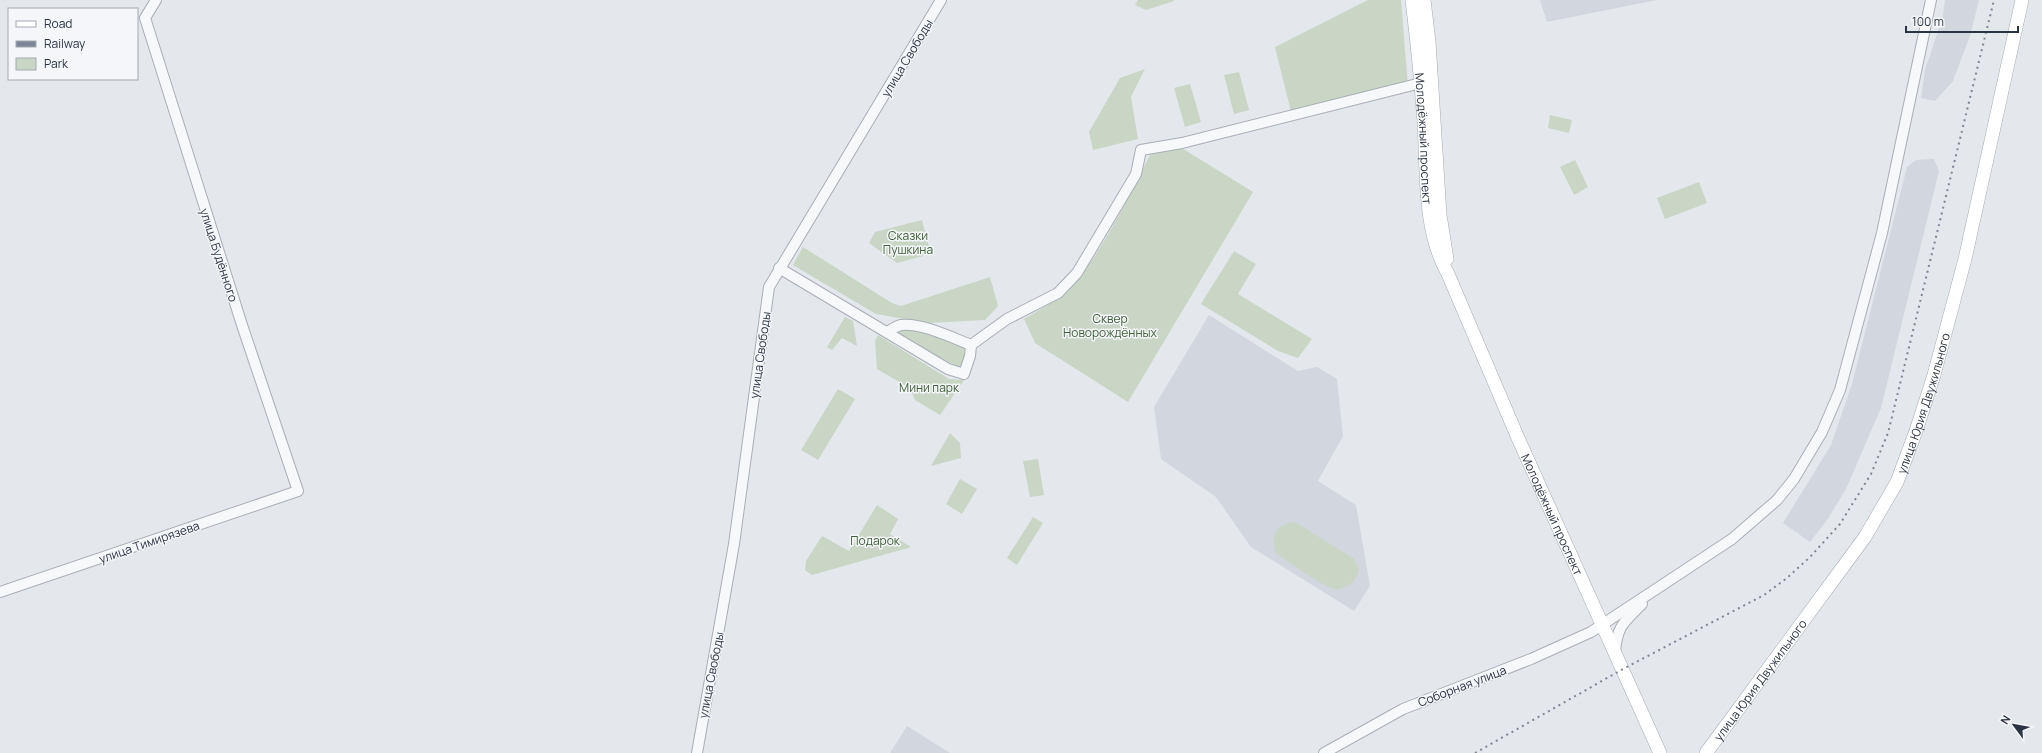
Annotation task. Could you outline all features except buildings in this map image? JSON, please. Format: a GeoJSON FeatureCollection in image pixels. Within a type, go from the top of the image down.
{"type":"FeatureCollection","features":[{"type":"Feature","properties":{"kind":"main road","name":"Молодёжный проспект"},"geometry":{"type":"LineString","coordinates":[[1412,0],[1421,83],[1430,217],[1439,259],[1448,274],[1518,438],[1660,753]]}},
{"type":"Feature","properties":{"kind":"main road","name":"Молодёжный проспект"},"geometry":{"type":"LineString","coordinates":[[1424,0],[1429,42],[1440,215],[1447,255],[1448,274]]}},
{"type":"Feature","properties":{"kind":"main road","name":"улица Юрия Двужильного"},"geometry":{"type":"LineString","coordinates":[[1706,753],[1866,537],[1897,482],[1916,432],[1934,375],[1965,259],[2022,0]]}},
{"type":"Feature","properties":{"kind":"main road","name":"улица Юрия Двужильного"},"geometry":{"type":"LineString","coordinates":[[1716,753],[1860,558],[1887,518],[1906,483],[1939,386],[1964,297],[2029,0]]}},
{"type":"Feature","properties":{"kind":"street","name":"улица Будённого"},"geometry":{"type":"LineString","coordinates":[[156,0],[145,18],[242,325],[298,491]]}},
{"type":"Feature","properties":{"kind":"street","name":"улица Свободы"},"geometry":{"type":"LineString","coordinates":[[697,753],[734,544],[769,287],[778,268],[942,0]]}},
{"type":"Feature","properties":{"kind":"street"},"geometry":{"type":"LineString","coordinates":[[1615,653],[1620,628],[1654,592],[1729,541],[1760,516],[1794,479],[1822,432],[1840,390],[1882,233],[1931,0]]}},
{"type":"Feature","properties":{"kind":"street"},"geometry":{"type":"LineString","coordinates":[[778,268],[948,369],[964,374],[970,356],[971,345],[1006,319],[1058,293],[1076,273],[1136,174],[1141,150],[1182,143],[1421,83]]}},
{"type":"Feature","properties":{"kind":"street"},"geometry":{"type":"LineString","coordinates":[[887,332],[900,325],[912,325],[935,331],[971,345]]}},
{"type":"Feature","properties":{"kind":"street","name":"улица Тимирязева"},"geometry":{"type":"LineString","coordinates":[[0,592],[298,491]]}},
{"type":"Feature","properties":{"kind":"street","name":"Соборная улица"},"geometry":{"type":"LineString","coordinates":[[1324,753],[1404,709],[1531,659],[1591,632],[1654,592]]}},
{"type":"Feature","properties":{"kind":"shaded area"},"geometry":{"type":"Polygon","coordinates":[[[1540,0],[1657,0],[1547,22],[1540,0]]]}},
{"type":"Feature","properties":{"kind":"shaded area"},"geometry":{"type":"Polygon","coordinates":[[[1945,0],[1979,0],[1971,33],[1953,81],[1935,101],[1921,98],[1925,70],[1943,16],[1945,0]]]}},
{"type":"Feature","properties":{"kind":"shaded area"},"geometry":{"type":"Polygon","coordinates":[[[1934,159],[1939,171],[1881,408],[1846,489],[1827,520],[1810,542],[1783,523],[1831,445],[1852,384],[1907,167],[1916,160],[1934,159]]]}},
{"type":"Feature","properties":{"kind":"shaded area"},"geometry":{"type":"Polygon","coordinates":[[[1209,315],[1298,371],[1317,367],[1337,379],[1343,436],[1318,481],[1356,505],[1370,586],[1354,611],[1251,547],[1216,497],[1161,459],[1154,407],[1209,315]]]}},
{"type":"Feature","properties":{"kind":"shaded area"},"geometry":{"type":"Polygon","coordinates":[[[907,726],[950,753],[890,753],[907,726]]]}},
{"type":"Feature","properties":{"kind":"green space"},"geometry":{"type":"Polygon","coordinates":[[[1138,0],[1174,1],[1146,10],[1135,5],[1138,0]]]}},
{"type":"Feature","properties":{"kind":"green space"},"geometry":{"type":"Polygon","coordinates":[[[1368,0],[1401,0],[1408,87],[1292,116],[1275,47],[1368,0]]]}},
{"type":"Feature","properties":{"kind":"green space"},"geometry":{"type":"Polygon","coordinates":[[[1145,69],[1131,97],[1138,139],[1093,150],[1089,132],[1120,78],[1145,69]]]}},
{"type":"Feature","properties":{"kind":"green space"},"geometry":{"type":"Polygon","coordinates":[[[1239,72],[1249,110],[1234,114],[1224,75],[1239,72]]]}},
{"type":"Feature","properties":{"kind":"green space"},"geometry":{"type":"Polygon","coordinates":[[[1190,84],[1201,122],[1185,127],[1174,88],[1190,84]]]}},
{"type":"Feature","properties":{"kind":"green space"},"geometry":{"type":"Polygon","coordinates":[[[1550,115],[1572,120],[1569,133],[1548,128],[1550,115]]]}},
{"type":"Feature","properties":{"kind":"green space","name":"Сквер Новорождённых"},"geometry":{"type":"Polygon","coordinates":[[[1180,147],[1253,192],[1128,402],[1035,343],[1024,319],[1058,298],[1072,286],[1085,270],[1110,232],[1150,155],[1180,147]]]}},
{"type":"Feature","properties":{"kind":"green space"},"geometry":{"type":"Polygon","coordinates":[[[1575,160],[1588,187],[1574,195],[1560,167],[1575,160]]]}},
{"type":"Feature","properties":{"kind":"green space"},"geometry":{"type":"Polygon","coordinates":[[[1699,182],[1707,203],[1665,219],[1657,198],[1699,182]]]}},
{"type":"Feature","properties":{"kind":"green space","name":"Сказки Пушкина"},"geometry":{"type":"Polygon","coordinates":[[[922,220],[931,254],[897,263],[869,243],[875,232],[922,220]]]}},
{"type":"Feature","properties":{"kind":"green space"},"geometry":{"type":"Polygon","coordinates":[[[803,247],[892,303],[901,306],[990,277],[998,306],[985,320],[927,323],[876,314],[793,265],[803,247]]]}},
{"type":"Feature","properties":{"kind":"green space"},"geometry":{"type":"Polygon","coordinates":[[[1234,251],[1256,264],[1238,294],[1312,339],[1298,358],[1278,351],[1201,304],[1234,251]]]}},
{"type":"Feature","properties":{"kind":"green space"},"geometry":{"type":"Polygon","coordinates":[[[845,317],[853,321],[857,346],[842,338],[832,350],[827,347],[845,317]]]}},
{"type":"Feature","properties":{"kind":"green space"},"geometry":{"type":"Polygon","coordinates":[[[901,327],[937,335],[964,346],[967,356],[962,369],[893,333],[901,327]]]}},
{"type":"Feature","properties":{"kind":"green space","name":"Мини парк"},"geometry":{"type":"Polygon","coordinates":[[[878,335],[949,379],[964,380],[940,415],[915,400],[910,388],[877,369],[875,341],[878,335]]]}},
{"type":"Feature","properties":{"kind":"green space"},"geometry":{"type":"Polygon","coordinates":[[[838,389],[855,399],[818,460],[801,450],[838,389]]]}},
{"type":"Feature","properties":{"kind":"green space"},"geometry":{"type":"Polygon","coordinates":[[[950,433],[960,443],[961,458],[931,466],[950,433]]]}},
{"type":"Feature","properties":{"kind":"green space"},"geometry":{"type":"Polygon","coordinates":[[[1038,459],[1044,495],[1030,497],[1023,461],[1038,459]]]}},
{"type":"Feature","properties":{"kind":"green space"},"geometry":{"type":"Polygon","coordinates":[[[960,479],[977,489],[962,514],[946,504],[960,479]]]}},
{"type":"Feature","properties":{"kind":"green space","name":"Подарок"},"geometry":{"type":"Polygon","coordinates":[[[877,505],[898,519],[890,534],[911,547],[812,575],[805,570],[806,561],[822,536],[849,551],[877,505]]]}},
{"type":"Feature","properties":{"kind":"green space"},"geometry":{"type":"Polygon","coordinates":[[[1033,517],[1043,523],[1017,565],[1007,558],[1033,517]]]}},
{"type":"Feature","properties":{"kind":"green space"},"geometry":{"type":"Polygon","coordinates":[[[1295,522],[1354,559],[1359,570],[1356,578],[1350,584],[1343,588],[1334,589],[1305,573],[1276,553],[1274,541],[1276,532],[1283,525],[1295,522]]]}},
{"type":"Feature","properties":{"kind":"railway"},"geometry":{"type":"LineString","coordinates":[[1475,753],[1623,669],[1764,595],[1787,578],[1810,557],[1840,524],[1871,474],[1888,433],[1994,0]]}}]}
